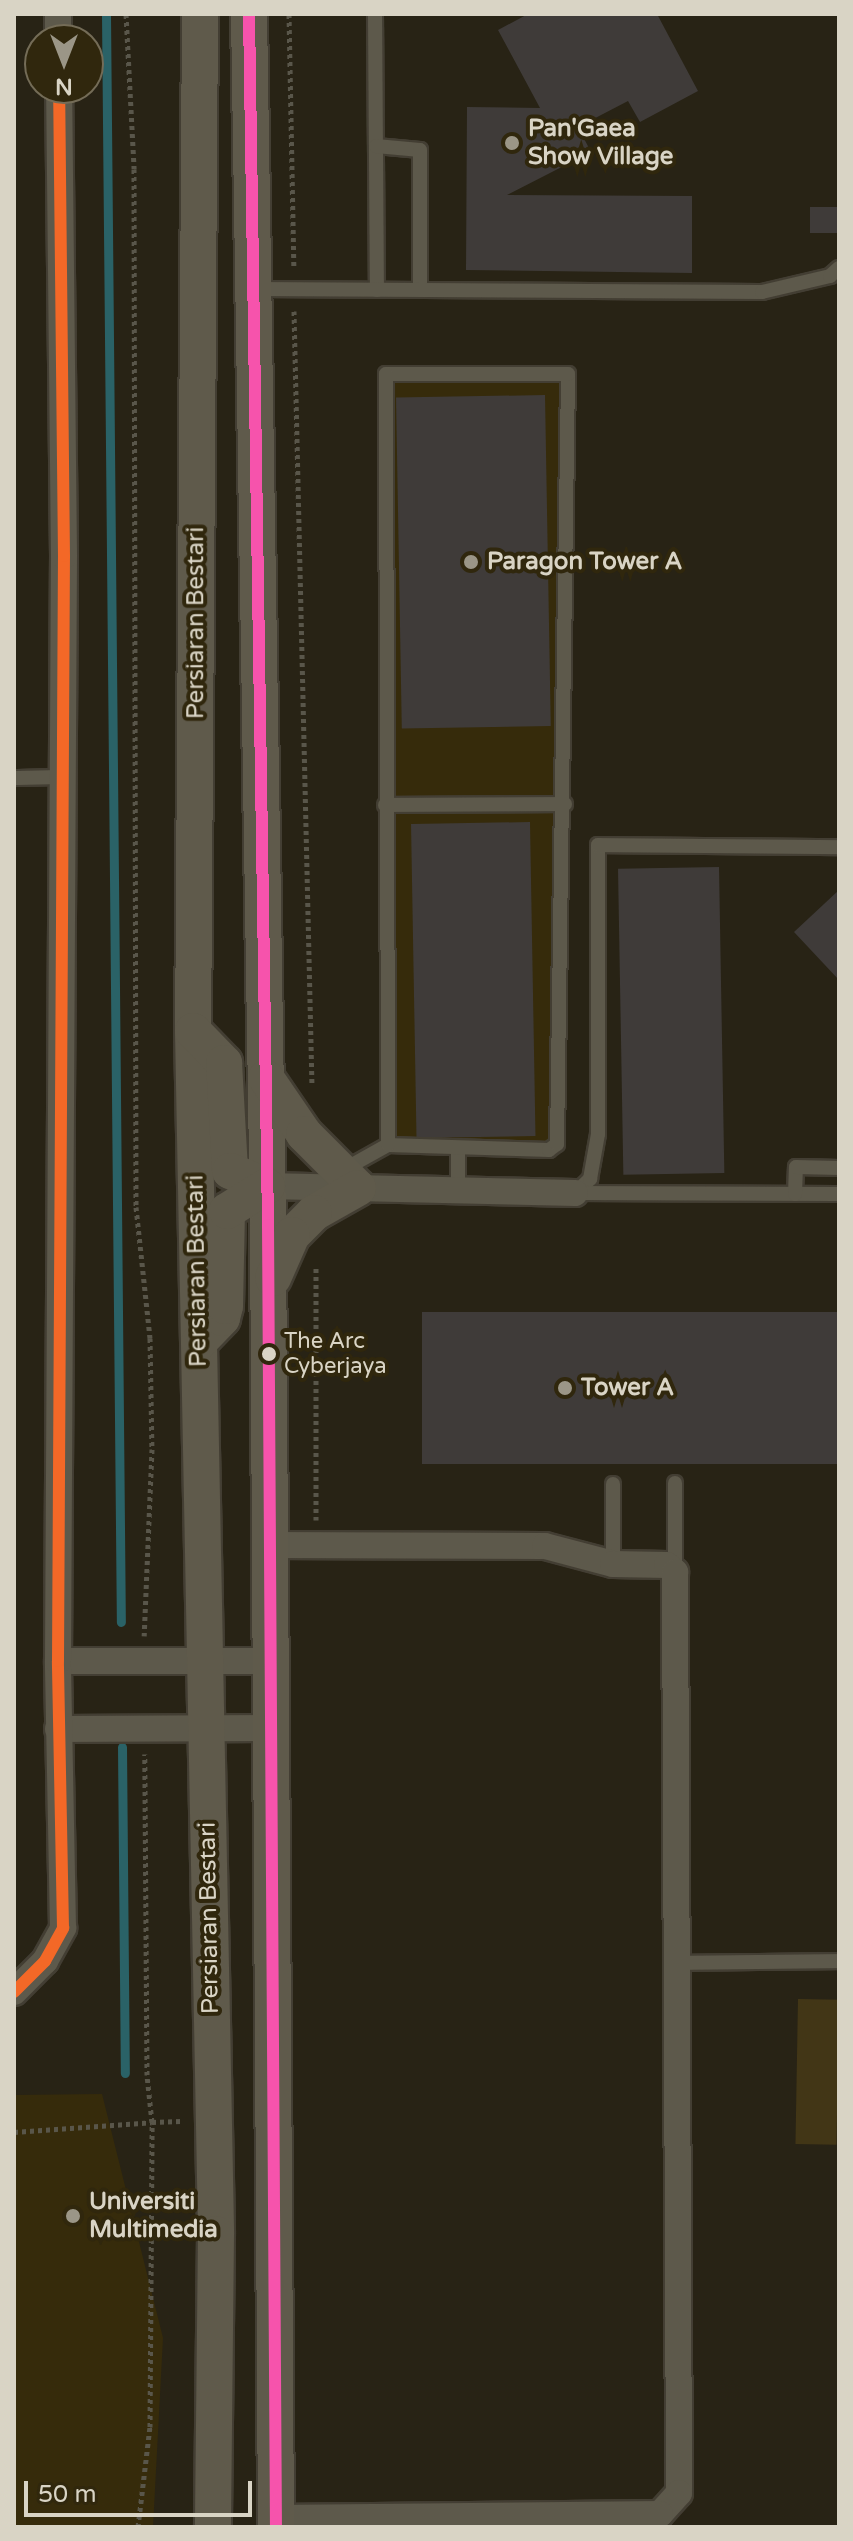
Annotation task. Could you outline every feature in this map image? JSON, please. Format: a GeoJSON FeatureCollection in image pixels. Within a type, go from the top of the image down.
{"type":"FeatureCollection","features":[{"type":"Feature","properties":{"kind":"main road","name":"Persiaran Bestari"},"geometry":{"type":"LineString","coordinates":[[200,14],[193,1031],[214,2120],[213,2527]]}},
{"type":"Feature","properties":{"kind":"main road"},"geometry":{"type":"LineString","coordinates":[[249,14],[256,289],[266,1078],[276,2522]]}},
{"type":"Feature","properties":{"kind":"main road"},"geometry":{"type":"LineString","coordinates":[[193,1031],[224,1063],[230,1171],[267,1186]]}},
{"type":"Feature","properties":{"kind":"main road"},"geometry":{"type":"LineString","coordinates":[[266,1078],[304,1134],[349,1180],[292,1235],[267,1294]]}},
{"type":"Feature","properties":{"kind":"main road"},"geometry":{"type":"LineString","coordinates":[[199,1342],[222,1318],[225,1306],[227,1211],[267,1186]]}},
{"type":"Feature","properties":{"kind":"street"},"geometry":{"type":"LineString","coordinates":[[14,1992],[45,1961],[63,1928],[58,1729],[63,777],[59,104]]}},
{"type":"Feature","properties":{"kind":"street"},"geometry":{"type":"LineString","coordinates":[[267,1186],[349,1180],[458,1191],[575,1193]]}},
{"type":"Feature","properties":{"kind":"street"},"geometry":{"type":"LineString","coordinates":[[269,1545],[545,1546],[613,1564],[667,1565],[675,1572],[679,2493],[672,2506],[660,2514],[276,2522]]}},
{"type":"Feature","properties":{"kind":"street"},"geometry":{"type":"LineString","coordinates":[[58,1661],[270,1661]]}},
{"type":"Feature","properties":{"kind":"street"},"geometry":{"type":"LineString","coordinates":[[58,1729],[269,1728]]}},
{"type":"Feature","properties":{"kind":"lane"},"geometry":{"type":"LineString","coordinates":[[375,14],[377,290]]}},
{"type":"Feature","properties":{"kind":"lane"},"geometry":{"type":"LineString","coordinates":[[376,146],[420,150],[420,290]]}},
{"type":"Feature","properties":{"kind":"lane"},"geometry":{"type":"LineString","coordinates":[[256,289],[762,292],[830,276],[839,268]]}},
{"type":"Feature","properties":{"kind":"lane"},"geometry":{"type":"LineString","coordinates":[[349,1180],[388,1145],[458,1150],[549,1150],[557,1144],[565,804],[568,374],[386,374],[388,1145]]}},
{"type":"Feature","properties":{"kind":"lane"},"geometry":{"type":"LineString","coordinates":[[14,778],[63,777]]}},
{"type":"Feature","properties":{"kind":"lane"},"geometry":{"type":"LineString","coordinates":[[385,805],[565,804]]}},
{"type":"Feature","properties":{"kind":"lane"},"geometry":{"type":"LineString","coordinates":[[575,1193],[590,1179],[598,1134],[598,845],[839,847]]}},
{"type":"Feature","properties":{"kind":"lane"},"geometry":{"type":"LineString","coordinates":[[458,1150],[458,1191]]}},
{"type":"Feature","properties":{"kind":"lane"},"geometry":{"type":"LineString","coordinates":[[795,1194],[796,1167],[839,1168]]}},
{"type":"Feature","properties":{"kind":"lane"},"geometry":{"type":"LineString","coordinates":[[575,1193],[839,1194]]}},
{"type":"Feature","properties":{"kind":"lane"},"geometry":{"type":"LineString","coordinates":[[675,1483],[675,1572]]}},
{"type":"Feature","properties":{"kind":"lane"},"geometry":{"type":"LineString","coordinates":[[613,1484],[613,1564]]}},
{"type":"Feature","properties":{"kind":"lane"},"geometry":{"type":"LineString","coordinates":[[677,1963],[839,1961]]}},
{"type":"Feature","properties":{"kind":"path"},"geometry":{"type":"LineString","coordinates":[[126,14],[134,169],[136,1207],[150,1338],[152,1449],[144,1661]]}},
{"type":"Feature","properties":{"kind":"path"},"geometry":{"type":"LineString","coordinates":[[289,14],[313,1113],[304,1134]]}},
{"type":"Feature","properties":{"kind":"path"},"geometry":{"type":"LineString","coordinates":[[308,1219],[316,1236],[316,1545]]}},
{"type":"Feature","properties":{"kind":"path"},"geometry":{"type":"LineString","coordinates":[[138,2527],[150,2427],[152,2122],[147,2075],[144,1729]]}},
{"type":"Feature","properties":{"kind":"path"},"geometry":{"type":"LineString","coordinates":[[14,2132],[214,2120]]}},
{"type":"Feature","properties":{"kind":"shaded area"},"geometry":{"type":"Polygon","coordinates":[[[394,378],[562,381],[549,1142],[381,1139],[394,378]]]}},
{"type":"Feature","properties":{"kind":"shaded area"},"geometry":{"type":"Polygon","coordinates":[[[798,1999],[839,2000],[836,2145],[795,2144],[798,1999]]]}},
{"type":"Feature","properties":{"kind":"shaded area","name":"Universiti Multimedia"},"geometry":{"type":"Polygon","coordinates":[[[102,2094],[163,2338],[153,2527],[14,2527],[14,2095],[102,2094]]]}},
{"type":"Feature","properties":{"kind":"building","name":"Pan'Gaea Show Village"},"geometry":{"type":"Polygon","coordinates":[[[528,14],[657,14],[698,91],[640,122],[628,101],[578,127],[591,152],[507,195],[692,196],[692,273],[466,270],[467,107],[540,108],[498,30],[528,14]]]}},
{"type":"Feature","properties":{"kind":"building"},"geometry":{"type":"Polygon","coordinates":[[[810,207],[839,207],[839,233],[810,233],[810,207]]]}},
{"type":"Feature","properties":{"kind":"building","name":"Paragon Tower A"},"geometry":{"type":"Polygon","coordinates":[[[545,395],[551,726],[402,729],[396,398],[545,395]]]}},
{"type":"Feature","properties":{"kind":"building"},"geometry":{"type":"Polygon","coordinates":[[[530,822],[535,1136],[416,1138],[411,824],[530,822]]]}},
{"type":"Feature","properties":{"kind":"building"},"geometry":{"type":"Polygon","coordinates":[[[719,867],[724,1173],[623,1175],[618,869],[719,867]]]}},
{"type":"Feature","properties":{"kind":"building"},"geometry":{"type":"Polygon","coordinates":[[[839,890],[839,980],[794,932],[839,890]]]}},
{"type":"Feature","properties":{"kind":"building","name":"Tower A"},"geometry":{"type":"Polygon","coordinates":[[[422,1312],[839,1312],[839,1464],[422,1464],[422,1312]]]}},
{"type":"Feature","properties":{"kind":"waterway"},"geometry":{"type":"LineString","coordinates":[[106,14],[121,1622]]}},
{"type":"Feature","properties":{"kind":"waterway"},"geometry":{"type":"LineString","coordinates":[[122,1747],[125,2073]]}},
{"type":"Feature","properties":{"kind":"transit line"},"geometry":{"type":"LineString","coordinates":[[249,14],[268,1225],[276,2527]]}},
{"type":"Feature","properties":{"kind":"transit line"},"geometry":{"type":"LineString","coordinates":[[14,1992],[45,1961],[63,1928],[58,1661],[64,556],[59,104]]}},
{"type":"Feature","properties":{"kind":"place","name":"Pan'Gaea Show Village"},"geometry":{"type":"Point","coordinates":[512,143]}},
{"type":"Feature","properties":{"kind":"place","name":"Paragon Tower A"},"geometry":{"type":"Point","coordinates":[471,562]}},
{"type":"Feature","properties":{"kind":"place","name":"The Arc Cyberjaya"},"geometry":{"type":"Point","coordinates":[269,1354]}},
{"type":"Feature","properties":{"kind":"place","name":"Tower A"},"geometry":{"type":"Point","coordinates":[565,1388]}},
{"type":"Feature","properties":{"kind":"place","name":"Universiti Multimedia"},"geometry":{"type":"Point","coordinates":[73,2216]}}]}
